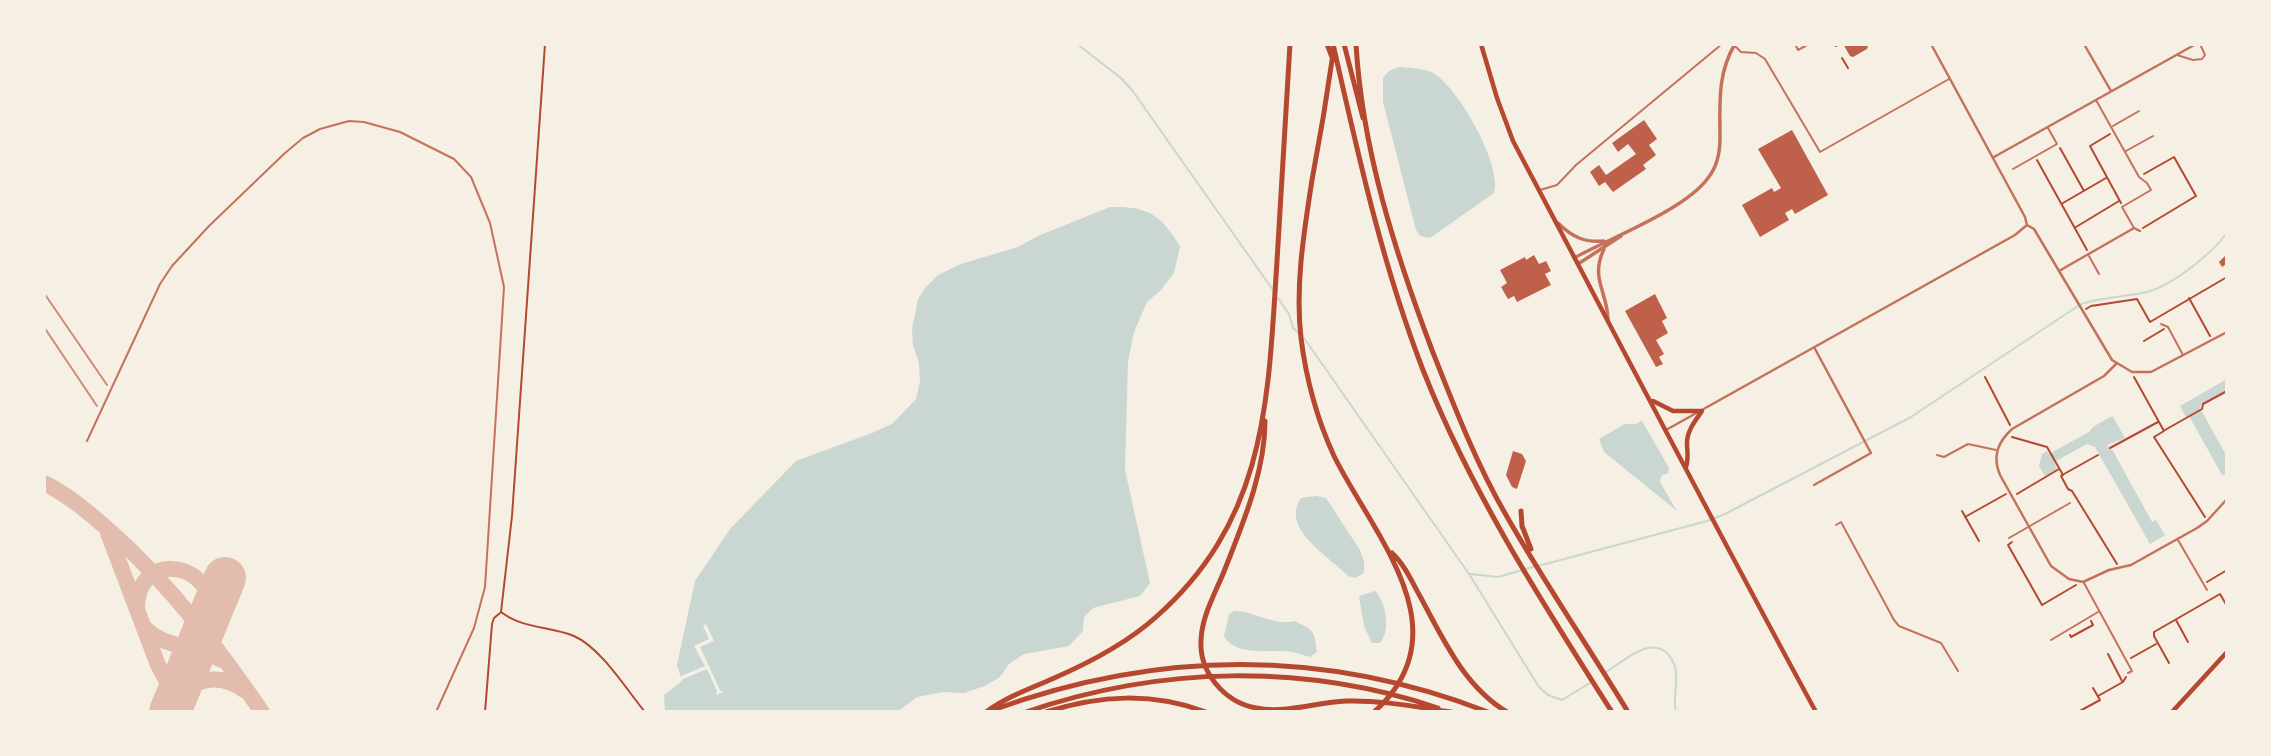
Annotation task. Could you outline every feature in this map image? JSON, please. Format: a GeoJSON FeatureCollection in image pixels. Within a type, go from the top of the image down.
{"type":"FeatureCollection","features":[{"type":"Feature","properties":{"kind":"highway"},"geometry":{"type":"LineString","coordinates":[[986,712],[1006,699],[1088,662],[1113,648],[1156,617],[1178,595],[1211,554],[1238,505],[1256,459],[1272,362],[1290,44]]}},
{"type":"Feature","properties":{"kind":"highway"},"geometry":{"type":"LineString","coordinates":[[1332,44],[1375,225],[1407,326],[1451,436],[1519,564],[1612,712]]}},
{"type":"Feature","properties":{"kind":"highway"},"geometry":{"type":"LineString","coordinates":[[1332,44],[1303,234],[1300,270],[1301,338],[1313,396],[1332,452],[1388,550],[1405,587],[1412,617],[1411,647],[1404,671],[1394,690],[1375,711]]}},
{"type":"Feature","properties":{"kind":"highway"},"geometry":{"type":"LineString","coordinates":[[1344,44],[1381,195],[1406,279],[1454,406],[1505,514],[1628,712]]}},
{"type":"Feature","properties":{"kind":"highway"},"geometry":{"type":"LineString","coordinates":[[1356,44],[1373,158]]}},
{"type":"Feature","properties":{"kind":"highway"},"geometry":{"type":"LineString","coordinates":[[1266,408],[1261,461],[1248,507],[1206,614],[1201,636],[1202,656],[1208,672],[1216,685],[1229,696],[1246,705],[1265,709],[1361,701],[1452,712]]}},
{"type":"Feature","properties":{"kind":"highway"},"geometry":{"type":"LineString","coordinates":[[1521,512],[1522,526],[1533,556]]}},
{"type":"Feature","properties":{"kind":"highway"},"geometry":{"type":"LineString","coordinates":[[1388,550],[1403,565],[1470,682],[1493,704],[1507,712]]}},
{"type":"Feature","properties":{"kind":"highway"},"geometry":{"type":"LineString","coordinates":[[986,712],[1049,691],[1105,677],[1143,670],[1218,663],[1331,669],[1419,689],[1488,712]]}},
{"type":"Feature","properties":{"kind":"highway"},"geometry":{"type":"LineString","coordinates":[[1026,712],[1110,689],[1148,682],[1224,675],[1331,681],[1376,690],[1452,712]]}},
{"type":"Feature","properties":{"kind":"highway"},"geometry":{"type":"LineString","coordinates":[[1046,712],[1103,698],[1131,697],[1161,700],[1206,712]]}},
{"type":"Feature","properties":{"kind":"main road"},"geometry":{"type":"LineString","coordinates":[[1481,44],[1508,130],[1815,712]]}},
{"type":"Feature","properties":{"kind":"main road"},"geometry":{"type":"LineString","coordinates":[[1650,398],[1668,410],[1702,411]]}},
{"type":"Feature","properties":{"kind":"main road"},"geometry":{"type":"LineString","coordinates":[[1686,468],[1689,457],[1687,440],[1702,411]]}},
{"type":"Feature","properties":{"kind":"main road"},"geometry":{"type":"LineString","coordinates":[[2172,712],[2227,652]]}},
{"type":"Feature","properties":{"kind":"street"},"geometry":{"type":"LineString","coordinates":[[1931,44],[2025,217],[2026,225]]}},
{"type":"Feature","properties":{"kind":"street"},"geometry":{"type":"LineString","coordinates":[[2084,44],[2111,91]]}},
{"type":"Feature","properties":{"kind":"street"},"geometry":{"type":"LineString","coordinates":[[1994,158],[2198,44]]}},
{"type":"Feature","properties":{"kind":"street"},"geometry":{"type":"LineString","coordinates":[[1578,264],[1682,201],[1710,176],[1719,149],[1719,87],[1725,64],[1735,45]]}},
{"type":"Feature","properties":{"kind":"street"},"geometry":{"type":"LineString","coordinates":[[1554,219],[1576,238],[1594,242],[1606,241]]}},
{"type":"Feature","properties":{"kind":"street"},"geometry":{"type":"LineString","coordinates":[[2026,225],[2034,229],[2102,348],[2116,364],[2132,372],[2144,374],[2158,370],[2227,332]]}},
{"type":"Feature","properties":{"kind":"street"},"geometry":{"type":"LineString","coordinates":[[1666,430],[2015,235],[2026,225]]}},
{"type":"Feature","properties":{"kind":"street"},"geometry":{"type":"LineString","coordinates":[[2059,271],[2134,228],[2140,231]]}},
{"type":"Feature","properties":{"kind":"street"},"geometry":{"type":"LineString","coordinates":[[1574,258],[1623,235]]}},
{"type":"Feature","properties":{"kind":"street"},"geometry":{"type":"LineString","coordinates":[[1604,249],[1597,265],[1599,281],[1608,307],[1608,319]]}},
{"type":"Feature","properties":{"kind":"street"},"geometry":{"type":"LineString","coordinates":[[1814,347],[1871,453],[1814,485]]}},
{"type":"Feature","properties":{"kind":"street"},"geometry":{"type":"LineString","coordinates":[[2116,364],[2105,376],[2012,429],[2005,435],[1997,450],[1996,465],[2056,572],[2082,582],[2131,565],[2207,521],[2227,499]]}},
{"type":"Feature","properties":{"kind":"lane"},"geometry":{"type":"LineString","coordinates":[[1539,190],[1557,185],[1576,165],[1722,44]]}},
{"type":"Feature","properties":{"kind":"lane"},"geometry":{"type":"LineString","coordinates":[[1795,44],[1798,50],[1809,44]]}},
{"type":"Feature","properties":{"kind":"lane"},"geometry":{"type":"LineString","coordinates":[[2176,55],[2193,60],[2202,59],[2205,55],[2198,44]]}},
{"type":"Feature","properties":{"kind":"lane"},"geometry":{"type":"LineString","coordinates":[[1735,45],[1741,52],[1756,53],[1765,59],[1820,152],[1950,78]]}},
{"type":"Feature","properties":{"kind":"lane"},"geometry":{"type":"LineString","coordinates":[[2096,99],[2139,177],[2151,190],[2122,206],[2134,228]]}},
{"type":"Feature","properties":{"kind":"lane"},"geometry":{"type":"LineString","coordinates":[[2112,127],[2139,111]]}},
{"type":"Feature","properties":{"kind":"lane"},"geometry":{"type":"LineString","coordinates":[[87,441],[151,301],[172,266],[240,196],[303,138],[335,123],[363,122],[416,139],[454,159],[471,177],[480,195],[490,223],[505,295],[485,587],[474,628],[436,712]]}},
{"type":"Feature","properties":{"kind":"lane"},"geometry":{"type":"LineString","coordinates":[[2013,169],[2057,144],[2048,127]]}},
{"type":"Feature","properties":{"kind":"lane"},"geometry":{"type":"LineString","coordinates":[[2125,152],[2153,136]]}},
{"type":"Feature","properties":{"kind":"lane"},"geometry":{"type":"LineString","coordinates":[[2089,254],[2099,274]]}},
{"type":"Feature","properties":{"kind":"lane"},"geometry":{"type":"LineString","coordinates":[[2161,324],[2168,327],[2184,356]]}},
{"type":"Feature","properties":{"kind":"lane"},"geometry":{"type":"LineString","coordinates":[[1937,455],[1944,457],[1968,444],[1997,450]]}},
{"type":"Feature","properties":{"kind":"lane"},"geometry":{"type":"LineString","coordinates":[[2009,538],[2070,503]]}},
{"type":"Feature","properties":{"kind":"lane"},"geometry":{"type":"LineString","coordinates":[[1836,525],[1841,522],[1899,626],[1941,643],[1958,671]]}},
{"type":"Feature","properties":{"kind":"lane"},"geometry":{"type":"LineString","coordinates":[[2178,539],[2207,590]]}},
{"type":"Feature","properties":{"kind":"lane"},"geometry":{"type":"LineString","coordinates":[[2082,582],[2127,661],[2132,671],[2128,673]]}},
{"type":"Feature","properties":{"kind":"lane"},"geometry":{"type":"LineString","coordinates":[[2051,640],[2099,611]]}},
{"type":"Feature","properties":{"kind":"path"},"geometry":{"type":"LineString","coordinates":[[485,712],[492,624],[501,612],[512,516],[545,44]]}},
{"type":"Feature","properties":{"kind":"path"},"geometry":{"type":"LineString","coordinates":[[1842,58],[1848,68]]}},
{"type":"Feature","properties":{"kind":"path"},"geometry":{"type":"LineString","coordinates":[[2114,131],[2090,146],[2122,206]]}},
{"type":"Feature","properties":{"kind":"path"},"geometry":{"type":"LineString","coordinates":[[2057,144],[2084,191]]}},
{"type":"Feature","properties":{"kind":"path"},"geometry":{"type":"LineString","coordinates":[[2035,156],[2089,254]]}},
{"type":"Feature","properties":{"kind":"path"},"geometry":{"type":"LineString","coordinates":[[2139,177],[2174,157],[2196,196],[2150,222],[2140,231]]}},
{"type":"Feature","properties":{"kind":"path"},"geometry":{"type":"LineString","coordinates":[[2062,204],[2108,177]]}},
{"type":"Feature","properties":{"kind":"path"},"geometry":{"type":"LineString","coordinates":[[2075,227],[2120,200]]}},
{"type":"Feature","properties":{"kind":"path"},"geometry":{"type":"LineString","coordinates":[[2082,311],[2091,306],[2137,299],[2150,321],[2225,278],[2227,285]]}},
{"type":"Feature","properties":{"kind":"path"},"geometry":{"type":"LineString","coordinates":[[2189,298],[2213,340]]}},
{"type":"Feature","properties":{"kind":"path"},"geometry":{"type":"LineString","coordinates":[[2144,341],[2168,327]]}},
{"type":"Feature","properties":{"kind":"path"},"geometry":{"type":"LineString","coordinates":[[2132,372],[2164,431]]}},
{"type":"Feature","properties":{"kind":"path"},"geometry":{"type":"LineString","coordinates":[[1985,377],[2012,429]]}},
{"type":"Feature","properties":{"kind":"path"},"geometry":{"type":"LineString","coordinates":[[2207,521],[2154,437],[2227,391]]}},
{"type":"Feature","properties":{"kind":"path"},"geometry":{"type":"LineString","coordinates":[[2110,448],[2159,421]]}},
{"type":"Feature","properties":{"kind":"path"},"geometry":{"type":"LineString","coordinates":[[2005,435],[2047,447],[2068,489],[2072,491],[2119,568]]}},
{"type":"Feature","properties":{"kind":"path"},"geometry":{"type":"LineString","coordinates":[[2063,475],[2098,455]]}},
{"type":"Feature","properties":{"kind":"path"},"geometry":{"type":"LineString","coordinates":[[2013,496],[2059,469]]}},
{"type":"Feature","properties":{"kind":"path"},"geometry":{"type":"LineString","coordinates":[[1965,517],[2010,492]]}},
{"type":"Feature","properties":{"kind":"path"},"geometry":{"type":"LineString","coordinates":[[1962,511],[1979,541]]}},
{"type":"Feature","properties":{"kind":"path"},"geometry":{"type":"LineString","coordinates":[[2009,538],[2012,543],[2008,545],[2042,605],[2082,582]]}},
{"type":"Feature","properties":{"kind":"path"},"geometry":{"type":"LineString","coordinates":[[2203,584],[2227,570]]}},
{"type":"Feature","properties":{"kind":"path"},"geometry":{"type":"LineString","coordinates":[[2169,663],[2154,632],[2220,594],[2227,606]]}},
{"type":"Feature","properties":{"kind":"path"},"geometry":{"type":"LineString","coordinates":[[501,612],[516,622],[569,634],[585,642],[645,712]]}},
{"type":"Feature","properties":{"kind":"path"},"geometry":{"type":"LineString","coordinates":[[2067,629],[2071,637],[2093,625],[2089,617]]}},
{"type":"Feature","properties":{"kind":"path"},"geometry":{"type":"LineString","coordinates":[[2175,620],[2188,642]]}},
{"type":"Feature","properties":{"kind":"path"},"geometry":{"type":"LineString","coordinates":[[2127,661],[2157,643]]}},
{"type":"Feature","properties":{"kind":"path"},"geometry":{"type":"LineString","coordinates":[[2108,654],[2123,682]]}},
{"type":"Feature","properties":{"kind":"path"},"geometry":{"type":"LineString","coordinates":[[2098,696],[2123,682],[2128,673]]}},
{"type":"Feature","properties":{"kind":"path"},"geometry":{"type":"LineString","coordinates":[[2078,712],[2100,700],[2093,688]]}},
{"type":"Feature","properties":{"kind":"shaded area"},"geometry":{"type":"Polygon","coordinates":[[[1399,67],[1431,72],[1442,80],[1465,108],[1492,164],[1494,193],[1430,238],[1420,236],[1416,230],[1383,102],[1383,78],[1389,71],[1399,67]]]}},
{"type":"Feature","properties":{"kind":"shaded area"},"geometry":{"type":"Polygon","coordinates":[[[1110,207],[1134,208],[1152,214],[1166,226],[1180,246],[1174,273],[1147,302],[1134,332],[1128,361],[1125,470],[1150,583],[1140,596],[1093,608],[1084,617],[1083,631],[1069,646],[1024,654],[1009,664],[1000,677],[985,686],[964,693],[943,692],[917,697],[897,712],[665,712],[664,695],[682,681],[677,665],[695,581],[730,529],[796,461],[892,424],[916,399],[920,382],[919,363],[913,345],[912,329],[918,299],[925,288],[938,275],[961,264],[1018,247],[1038,236],[1110,207]]]}},
{"type":"Feature","properties":{"kind":"shaded area"},"geometry":{"type":"Polygon","coordinates":[[[2227,379],[2227,390],[2201,404],[2200,408],[2227,457],[2227,477],[2222,475],[2189,416],[2186,417],[2180,406],[2227,379]]]}},
{"type":"Feature","properties":{"kind":"shaded area"},"geometry":{"type":"Polygon","coordinates":[[[2113,417],[2125,438],[2107,445],[2112,449],[2152,522],[2156,520],[2165,535],[2150,544],[2095,447],[2087,444],[2054,462],[2057,469],[2045,476],[2039,466],[2042,454],[2047,451],[2049,454],[2113,417]]]}},
{"type":"Feature","properties":{"kind":"shaded area"},"geometry":{"type":"Polygon","coordinates":[[[1642,421],[1669,468],[1668,473],[1661,476],[1660,482],[1677,511],[1604,452],[1599,439],[1625,424],[1642,421]]]}},
{"type":"Feature","properties":{"kind":"shaded area"},"geometry":{"type":"Polygon","coordinates":[[[1301,498],[1326,498],[1360,550],[1364,573],[1355,578],[1348,576],[1319,551],[1302,531],[1296,509],[1301,498]]]}},
{"type":"Feature","properties":{"kind":"shaded area"},"geometry":{"type":"Polygon","coordinates":[[[1375,591],[1386,616],[1385,631],[1380,643],[1372,643],[1364,626],[1359,596],[1375,591]]]}},
{"type":"Feature","properties":{"kind":"shaded area"},"geometry":{"type":"Polygon","coordinates":[[[1234,611],[1301,624],[1312,632],[1317,652],[1310,657],[1287,651],[1252,651],[1236,647],[1224,636],[1229,614],[1234,611]]]}},
{"type":"Feature","properties":{"kind":"pier"},"geometry":{"type":"Polygon","coordinates":[[[706,624],[714,641],[700,647],[723,692],[716,695],[717,691],[707,669],[676,682],[677,678],[705,666],[694,646],[709,639],[703,626],[706,624]]]}},
{"type":"Feature","properties":{"kind":"building"},"geometry":{"type":"Polygon","coordinates":[[[1843,44],[1867,44],[1868,46],[1853,57],[1843,44]]]}},
{"type":"Feature","properties":{"kind":"building"},"geometry":{"type":"Polygon","coordinates":[[[1644,120],[1657,139],[1649,145],[1656,155],[1643,165],[1646,169],[1613,192],[1605,182],[1599,186],[1590,172],[1599,165],[1606,175],[1636,154],[1628,144],[1618,152],[1612,143],[1644,120]]]}},
{"type":"Feature","properties":{"kind":"building"},"geometry":{"type":"Polygon","coordinates":[[[1792,130],[1828,195],[1795,214],[1792,209],[1785,213],[1789,220],[1760,237],[1742,205],[1772,188],[1774,192],[1781,188],[1758,149],[1792,130]]]}},
{"type":"Feature","properties":{"kind":"building"},"geometry":{"type":"Polygon","coordinates":[[[2227,254],[2227,269],[2219,262],[2227,254]]]}},
{"type":"Feature","properties":{"kind":"building"},"geometry":{"type":"Polygon","coordinates":[[[1534,255],[1539,264],[1546,261],[1551,271],[1545,274],[1551,285],[1517,302],[1514,296],[1508,299],[1501,287],[1507,283],[1500,270],[1534,255]]]}},
{"type":"Feature","properties":{"kind":"building"},"geometry":{"type":"Polygon","coordinates":[[[1655,294],[1667,318],[1662,321],[1668,333],[1656,340],[1664,354],[1659,357],[1663,364],[1656,367],[1625,311],[1655,294]]]}},
{"type":"Feature","properties":{"kind":"building"},"geometry":{"type":"Polygon","coordinates":[[[1513,451],[1522,454],[1526,461],[1517,489],[1512,487],[1506,475],[1513,451]]]}},
{"type":"Feature","properties":{"kind":"waterway"},"geometry":{"type":"LineString","coordinates":[[1077,44],[1121,78],[1132,90],[1273,290]]}},
{"type":"Feature","properties":{"kind":"waterway"},"geometry":{"type":"LineString","coordinates":[[1538,566],[1725,514],[1911,417],[2081,304],[2147,292],[2168,283],[2202,259],[2227,233]]}},
{"type":"Feature","properties":{"kind":"waterway"},"geometry":{"type":"LineString","coordinates":[[1278,298],[1289,314],[1293,328],[1300,334]]}},
{"type":"Feature","properties":{"kind":"waterway"},"geometry":{"type":"LineString","coordinates":[[1304,338],[1469,574],[1539,687],[1548,695],[1562,700],[1590,683]]}},
{"type":"Feature","properties":{"kind":"waterway"},"geometry":{"type":"LineString","coordinates":[[1470,574],[1498,577],[1533,567]]}},
{"type":"Feature","properties":{"kind":"waterway"},"geometry":{"type":"LineString","coordinates":[[1606,672],[1637,652],[1653,647],[1661,649],[1670,656],[1674,664],[1676,712]]}},
{"type":"Feature","properties":{"kind":"taxiway"},"geometry":{"type":"LineString","coordinates":[[44,483],[89,513],[155,575],[211,641],[262,712]]}},
{"type":"Feature","properties":{"kind":"taxiway"},"geometry":{"type":"LineString","coordinates":[[108,533],[158,665],[184,712]]}},
{"type":"Feature","properties":{"kind":"taxiway"},"geometry":{"type":"LineString","coordinates":[[137,608],[140,591],[147,578],[158,571],[171,569],[185,571],[197,579],[207,591],[213,607]]}},
{"type":"Feature","properties":{"kind":"taxiway"},"geometry":{"type":"LineString","coordinates":[[144,627],[160,639],[222,660]]}},
{"type":"Feature","properties":{"kind":"taxiway"},"geometry":{"type":"LineString","coordinates":[[175,700],[190,686],[208,680],[226,681],[244,690]]}},
{"type":"Feature","properties":{"kind":"runway"},"geometry":{"type":"LineString","coordinates":[[170,712],[225,578]]}},
{"type":"Feature","properties":{"kind":"railway"},"geometry":{"type":"LineString","coordinates":[[44,293],[107,385]]}},
{"type":"Feature","properties":{"kind":"railway"},"geometry":{"type":"LineString","coordinates":[[44,327],[97,406]]}}]}
